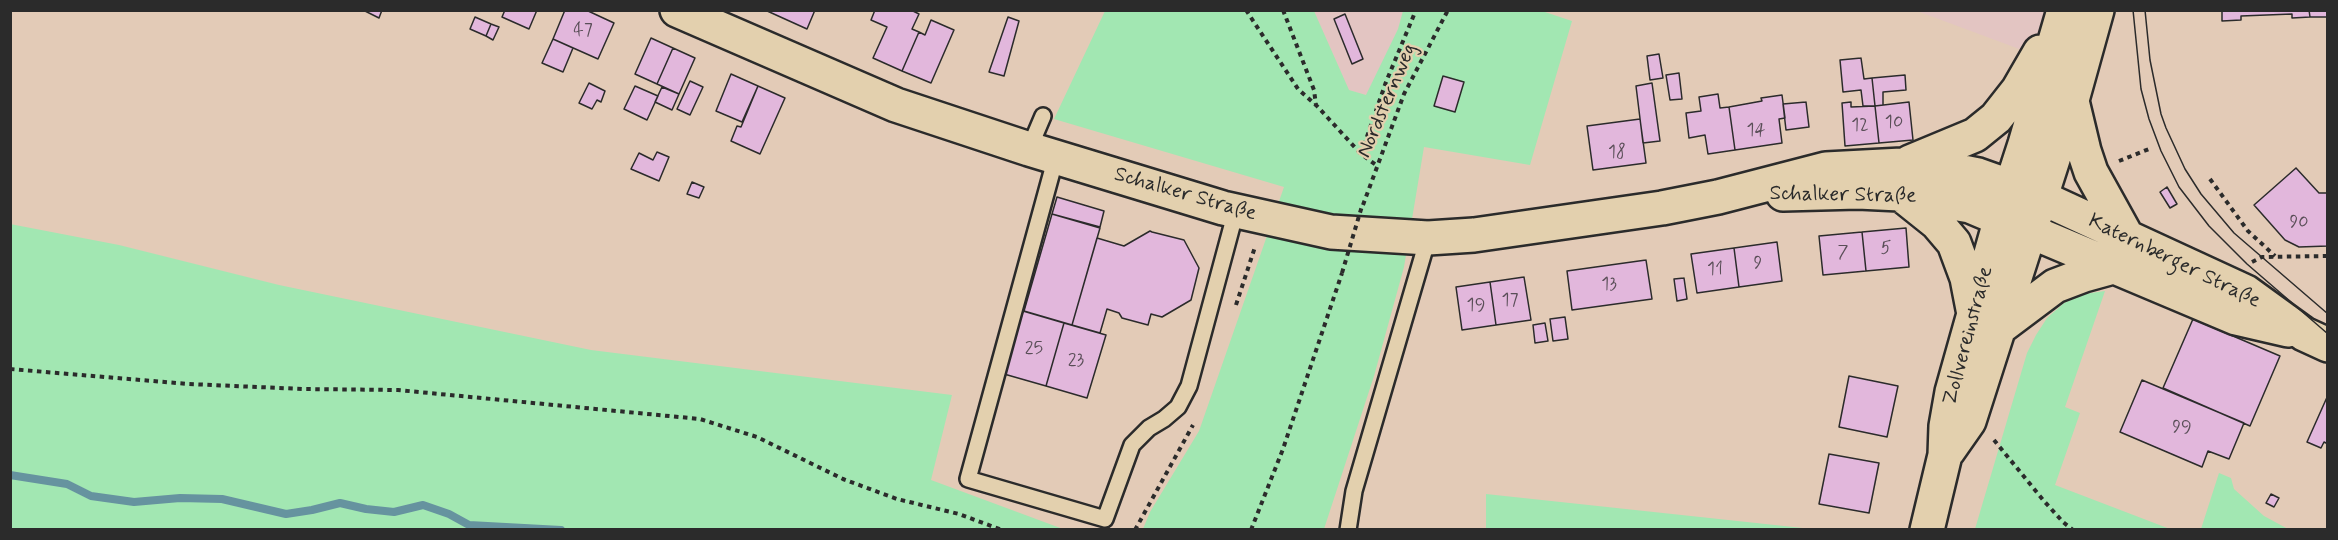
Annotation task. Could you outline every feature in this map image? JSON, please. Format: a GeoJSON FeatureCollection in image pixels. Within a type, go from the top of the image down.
{"type":"FeatureCollection","features":[{"type":"Feature","properties":{"kind":"main road","name":"Schalker Straße"},"geometry":{"type":"LineString","coordinates":[[677,10],[896,105],[1042,154],[1236,211],[1331,232],[1428,238],[1474,235],[1622,215],[1718,197],[1826,169],[1901,179],[1963,172],[2026,191]]}},
{"type":"Feature","properties":{"kind":"main road"},"geometry":{"type":"LineString","coordinates":[[2026,191],[2072,100],[2097,10]]}},
{"type":"Feature","properties":{"kind":"main road"},"geometry":{"type":"LineString","coordinates":[[2063,13],[2018,90],[1996,118],[1975,135],[1931,155],[1901,179],[1954,243],[1986,321],[2055,286],[2084,274],[2113,267]]}},
{"type":"Feature","properties":{"kind":"main road"},"geometry":{"type":"LineString","coordinates":[[2015,224],[2026,191],[2063,13]]}},
{"type":"Feature","properties":{"kind":"main road"},"geometry":{"type":"LineString","coordinates":[[2072,100],[2091,172],[2127,237]]}},
{"type":"Feature","properties":{"kind":"main road","name":"Schalker Straße"},"geometry":{"type":"LineString","coordinates":[[1901,179],[2015,224]]}},
{"type":"Feature","properties":{"kind":"main road","name":"Katernberger Straße"},"geometry":{"type":"LineString","coordinates":[[2026,191],[2246,292],[2316,339]]}},
{"type":"Feature","properties":{"kind":"main road","name":"Katernberger Straße"},"geometry":{"type":"LineString","coordinates":[[2015,224],[2236,318],[2316,339]]}},
{"type":"Feature","properties":{"kind":"main road","name":"Zollvereinstraße"},"geometry":{"type":"LineString","coordinates":[[1945,455],[1960,438],[1970,421],[1986,321],[2015,224]]}},
{"type":"Feature","properties":{"kind":"main road","name":"Zollvereinstraße"},"geometry":{"type":"LineString","coordinates":[[1927,530],[1945,455],[1946,426],[1952,392],[1986,321]]}},
{"type":"Feature","properties":{"kind":"lane"},"geometry":{"type":"LineString","coordinates":[[1043,116],[1042,154],[968,479],[1105,519],[1132,445],[1149,428],[1178,407],[1189,386],[1236,211]]}},
{"type":"Feature","properties":{"kind":"lane"},"geometry":{"type":"LineString","coordinates":[[1348,530],[1354,491],[1428,238]]}},
{"type":"Feature","properties":{"kind":"path"},"geometry":{"type":"LineString","coordinates":[[1246,10],[1298,89],[1317,106],[1361,154],[1377,165]]}},
{"type":"Feature","properties":{"kind":"path"},"geometry":{"type":"LineString","coordinates":[[1283,10],[1314,90],[1317,106]]}},
{"type":"Feature","properties":{"kind":"path"},"geometry":{"type":"LineString","coordinates":[[1361,154],[1386,82],[1416,10]]}},
{"type":"Feature","properties":{"kind":"path","name":"Nordsternweg"},"geometry":{"type":"LineString","coordinates":[[1251,530],[1283,449],[1377,165],[1404,94],[1448,10]]}},
{"type":"Feature","properties":{"kind":"path"},"geometry":{"type":"LineString","coordinates":[[2109,165],[2149,149]]}},
{"type":"Feature","properties":{"kind":"path"},"geometry":{"type":"LineString","coordinates":[[2210,180],[2248,231],[2278,256],[2328,256]]}},
{"type":"Feature","properties":{"kind":"path"},"geometry":{"type":"LineString","coordinates":[[10,369],[189,384],[398,390],[700,418],[757,437],[843,479],[897,499],[959,514],[1002,530]]}},
{"type":"Feature","properties":{"kind":"path"},"geometry":{"type":"LineString","coordinates":[[1970,421],[1995,441],[2044,501],[2073,530]]}},
{"type":"Feature","properties":{"kind":"shaded area"},"geometry":{"type":"Polygon","coordinates":[[[1314,11],[1403,11],[1398,29],[1367,95],[1349,90],[1314,11]]]}},
{"type":"Feature","properties":{"kind":"shaded area"},"geometry":{"type":"Polygon","coordinates":[[[1917,11],[2079,11],[2065,66],[1917,11]]]}},
{"type":"Feature","properties":{"kind":"green space"},"geometry":{"type":"Polygon","coordinates":[[[1105,11],[1314,11],[1349,90],[1366,95],[1398,29],[1403,11],[1542,11],[1572,21],[1530,165],[1424,147],[1404,267],[1374,376],[1324,529],[1143,529],[1150,512],[1199,431],[1284,187],[1054,119],[1105,11]]]}},
{"type":"Feature","properties":{"kind":"green space"},"geometry":{"type":"Polygon","coordinates":[[[10,224],[119,245],[279,285],[591,350],[952,395],[931,480],[1063,529],[11,529],[10,224]]]}},
{"type":"Feature","properties":{"kind":"green space"},"geometry":{"type":"Polygon","coordinates":[[[2105,291],[2065,407],[2080,413],[2055,485],[2170,529],[1975,529],[2027,353],[2036,335],[2047,318],[2064,303],[2084,294],[2105,291]]]}},
{"type":"Feature","properties":{"kind":"green space"},"geometry":{"type":"Polygon","coordinates":[[[2219,473],[2231,478],[2234,489],[2264,516],[2288,529],[2201,529],[2219,473]]]}},
{"type":"Feature","properties":{"kind":"green space"},"geometry":{"type":"Polygon","coordinates":[[[1486,494],[1812,529],[1486,529],[1486,494]]]}},
{"type":"Feature","properties":{"kind":"building"},"geometry":{"type":"Polygon","coordinates":[[[363,10],[382,10],[379,18],[363,10]]]}},
{"type":"Feature","properties":{"kind":"building"},"geometry":{"type":"Polygon","coordinates":[[[505,10],[537,10],[529,29],[502,17],[505,10]]]}},
{"type":"Feature","properties":{"kind":"building"},"geometry":{"type":"Polygon","coordinates":[[[565,10],[586,10],[614,23],[598,59],[553,39],[565,10]]]}},
{"type":"Feature","properties":{"kind":"building"},"geometry":{"type":"Polygon","coordinates":[[[765,10],[815,10],[807,29],[765,10]]]}},
{"type":"Feature","properties":{"kind":"building"},"geometry":{"type":"Polygon","coordinates":[[[875,10],[911,10],[919,14],[912,29],[919,32],[902,71],[873,58],[887,27],[871,20],[875,10]]]}},
{"type":"Feature","properties":{"kind":"building"},"geometry":{"type":"Polygon","coordinates":[[[2222,10],[2309,10],[2310,17],[2292,18],[2292,14],[2241,16],[2241,20],[2222,21],[2222,10]]]}},
{"type":"Feature","properties":{"kind":"building"},"geometry":{"type":"Polygon","coordinates":[[[2309,10],[2328,10],[2327,17],[2310,17],[2309,10]]]}},
{"type":"Feature","properties":{"kind":"building"},"geometry":{"type":"Polygon","coordinates":[[[1345,14],[1363,59],[1352,64],[1334,19],[1345,14]]]}},
{"type":"Feature","properties":{"kind":"building"},"geometry":{"type":"Polygon","coordinates":[[[475,17],[491,24],[486,36],[470,29],[475,17]]]}},
{"type":"Feature","properties":{"kind":"building"},"geometry":{"type":"Polygon","coordinates":[[[1008,17],[1019,21],[1004,76],[989,72],[1008,17]]]}},
{"type":"Feature","properties":{"kind":"building"},"geometry":{"type":"Polygon","coordinates":[[[931,20],[954,30],[931,83],[902,71],[919,32],[925,35],[931,20]]]}},
{"type":"Feature","properties":{"kind":"building"},"geometry":{"type":"Polygon","coordinates":[[[491,24],[499,27],[493,40],[486,36],[491,24]]]}},
{"type":"Feature","properties":{"kind":"building"},"geometry":{"type":"Polygon","coordinates":[[[651,38],[673,48],[657,84],[635,74],[651,38]]]}},
{"type":"Feature","properties":{"kind":"building"},"geometry":{"type":"Polygon","coordinates":[[[553,39],[573,48],[563,72],[542,63],[553,39]]]}},
{"type":"Feature","properties":{"kind":"building"},"geometry":{"type":"Polygon","coordinates":[[[673,48],[695,58],[679,94],[657,84],[673,48]]]}},
{"type":"Feature","properties":{"kind":"building"},"geometry":{"type":"Polygon","coordinates":[[[1659,54],[1663,78],[1650,80],[1647,56],[1659,54]]]}},
{"type":"Feature","properties":{"kind":"building"},"geometry":{"type":"Polygon","coordinates":[[[1861,58],[1864,79],[1872,78],[1875,106],[1863,106],[1861,90],[1843,92],[1840,60],[1861,58]]]}},
{"type":"Feature","properties":{"kind":"building"},"geometry":{"type":"Polygon","coordinates":[[[1679,73],[1682,99],[1670,100],[1666,75],[1679,73]]]}},
{"type":"Feature","properties":{"kind":"building"},"geometry":{"type":"Polygon","coordinates":[[[731,74],[758,86],[742,122],[716,111],[731,74]]]}},
{"type":"Feature","properties":{"kind":"building"},"geometry":{"type":"Polygon","coordinates":[[[1905,75],[1906,90],[1883,92],[1883,105],[1875,106],[1872,78],[1905,75]]]}},
{"type":"Feature","properties":{"kind":"building"},"geometry":{"type":"Polygon","coordinates":[[[1443,76],[1464,82],[1455,112],[1434,106],[1443,76]]]}},
{"type":"Feature","properties":{"kind":"building"},"geometry":{"type":"Polygon","coordinates":[[[690,81],[703,87],[690,115],[677,109],[690,81]]]}},
{"type":"Feature","properties":{"kind":"building"},"geometry":{"type":"Polygon","coordinates":[[[589,83],[605,91],[601,102],[597,100],[592,109],[579,103],[589,83]]]}},
{"type":"Feature","properties":{"kind":"building"},"geometry":{"type":"Polygon","coordinates":[[[1652,83],[1660,141],[1643,143],[1636,86],[1652,83]]]}},
{"type":"Feature","properties":{"kind":"building"},"geometry":{"type":"Polygon","coordinates":[[[635,86],[658,96],[647,120],[624,109],[635,86]]]}},
{"type":"Feature","properties":{"kind":"building"},"geometry":{"type":"Polygon","coordinates":[[[758,86],[785,98],[760,154],[731,141],[737,126],[741,127],[758,86]]]}},
{"type":"Feature","properties":{"kind":"building"},"geometry":{"type":"Polygon","coordinates":[[[662,87],[679,94],[672,110],[655,102],[662,87]]]}},
{"type":"Feature","properties":{"kind":"building"},"geometry":{"type":"Polygon","coordinates":[[[1718,94],[1720,108],[1729,107],[1735,150],[1708,154],[1705,135],[1689,138],[1686,113],[1701,111],[1699,97],[1718,94]]]}},
{"type":"Feature","properties":{"kind":"building"},"geometry":{"type":"Polygon","coordinates":[[[1782,95],[1785,118],[1779,119],[1782,143],[1735,150],[1729,107],[1782,95]]]}},
{"type":"Feature","properties":{"kind":"building"},"geometry":{"type":"Polygon","coordinates":[[[1806,102],[1809,127],[1786,130],[1783,104],[1806,102]]]}},
{"type":"Feature","properties":{"kind":"building"},"geometry":{"type":"Polygon","coordinates":[[[1851,102],[1851,107],[1875,106],[1879,143],[1845,146],[1842,103],[1851,102]]]}},
{"type":"Feature","properties":{"kind":"building"},"geometry":{"type":"Polygon","coordinates":[[[1909,102],[1913,140],[1879,143],[1875,106],[1909,102]]]}},
{"type":"Feature","properties":{"kind":"building"},"geometry":{"type":"Polygon","coordinates":[[[1640,119],[1646,163],[1593,170],[1587,126],[1640,119]]]}},
{"type":"Feature","properties":{"kind":"building"},"geometry":{"type":"Polygon","coordinates":[[[657,152],[669,157],[659,181],[631,169],[639,153],[653,160],[657,152]]]}},
{"type":"Feature","properties":{"kind":"building"},"geometry":{"type":"Polygon","coordinates":[[[2296,168],[2319,193],[2328,193],[2328,246],[2299,247],[2285,240],[2254,205],[2296,168]]]}},
{"type":"Feature","properties":{"kind":"building"},"geometry":{"type":"Polygon","coordinates":[[[692,182],[704,187],[699,198],[687,194],[692,182]]]}},
{"type":"Feature","properties":{"kind":"building"},"geometry":{"type":"Polygon","coordinates":[[[2167,187],[2177,204],[2170,208],[2160,192],[2167,187]]]}},
{"type":"Feature","properties":{"kind":"building"},"geometry":{"type":"Polygon","coordinates":[[[1057,197],[1104,211],[1100,227],[1052,214],[1057,197]]]}},
{"type":"Feature","properties":{"kind":"building"},"geometry":{"type":"Polygon","coordinates":[[[1052,214],[1100,228],[1072,325],[1024,311],[1052,214]]]}},
{"type":"Feature","properties":{"kind":"building"},"geometry":{"type":"Polygon","coordinates":[[[1906,228],[1909,267],[1866,271],[1862,232],[1906,228]]]}},
{"type":"Feature","properties":{"kind":"building"},"geometry":{"type":"Polygon","coordinates":[[[1152,232],[1184,240],[1199,268],[1191,300],[1162,317],[1151,314],[1148,325],[1122,318],[1119,313],[1107,309],[1100,333],[1072,325],[1097,238],[1124,246],[1152,232]]]}},
{"type":"Feature","properties":{"kind":"building"},"geometry":{"type":"Polygon","coordinates":[[[1862,232],[1866,271],[1823,275],[1819,236],[1862,232]]]}},
{"type":"Feature","properties":{"kind":"building"},"geometry":{"type":"Polygon","coordinates":[[[1777,242],[1782,281],[1739,287],[1734,248],[1777,242]]]}},
{"type":"Feature","properties":{"kind":"building"},"geometry":{"type":"Polygon","coordinates":[[[1734,248],[1739,287],[1697,293],[1691,254],[1734,248]]]}},
{"type":"Feature","properties":{"kind":"building"},"geometry":{"type":"Polygon","coordinates":[[[1646,260],[1652,299],[1572,310],[1567,271],[1646,260]]]}},
{"type":"Feature","properties":{"kind":"building"},"geometry":{"type":"Polygon","coordinates":[[[1524,277],[1531,320],[1496,325],[1490,282],[1524,277]]]}},
{"type":"Feature","properties":{"kind":"building"},"geometry":{"type":"Polygon","coordinates":[[[1684,278],[1687,299],[1677,301],[1674,279],[1684,278]]]}},
{"type":"Feature","properties":{"kind":"building"},"geometry":{"type":"Polygon","coordinates":[[[1490,282],[1496,325],[1462,330],[1456,287],[1490,282]]]}},
{"type":"Feature","properties":{"kind":"building"},"geometry":{"type":"Polygon","coordinates":[[[1023,311],[1064,323],[1046,386],[1004,374],[1023,311]]]}},
{"type":"Feature","properties":{"kind":"building"},"geometry":{"type":"Polygon","coordinates":[[[1565,317],[1568,339],[1553,341],[1550,319],[1565,317]]]}},
{"type":"Feature","properties":{"kind":"building"},"geometry":{"type":"Polygon","coordinates":[[[2193,319],[2280,356],[2250,426],[2163,388],[2193,319]]]}},
{"type":"Feature","properties":{"kind":"building"},"geometry":{"type":"Polygon","coordinates":[[[1064,323],[1106,335],[1087,398],[1046,386],[1064,323]]]}},
{"type":"Feature","properties":{"kind":"building"},"geometry":{"type":"Polygon","coordinates":[[[1545,323],[1548,341],[1535,343],[1533,325],[1545,323]]]}},
{"type":"Feature","properties":{"kind":"building"},"geometry":{"type":"Polygon","coordinates":[[[1849,376],[1898,386],[1887,437],[1839,427],[1849,376]]]}},
{"type":"Feature","properties":{"kind":"building"},"geometry":{"type":"Polygon","coordinates":[[[2142,380],[2244,423],[2229,459],[2208,451],[2202,467],[2120,432],[2142,380]]]}},
{"type":"Feature","properties":{"kind":"building"},"geometry":{"type":"Polygon","coordinates":[[[2328,395],[2328,444],[2324,442],[2321,448],[2307,442],[2328,395]]]}},
{"type":"Feature","properties":{"kind":"building"},"geometry":{"type":"Polygon","coordinates":[[[1829,454],[1879,463],[1869,513],[1819,504],[1829,454]]]}},
{"type":"Feature","properties":{"kind":"building"},"geometry":{"type":"Polygon","coordinates":[[[2271,494],[2279,498],[2274,507],[2266,503],[2271,494]]]}},
{"type":"Feature","properties":{"kind":"waterway"},"geometry":{"type":"LineString","coordinates":[[10,475],[67,484],[91,496],[134,502],[180,498],[222,499],[286,514],[340,503],[394,512],[423,505],[449,514],[469,525],[561,530]]}},
{"type":"Feature","properties":{"kind":"tram line"},"geometry":{"type":"LineString","coordinates":[[2133,10],[2141,89],[2161,151],[2179,187],[2209,226],[2247,264],[2328,334]]}},
{"type":"Feature","properties":{"kind":"tram line"},"geometry":{"type":"LineString","coordinates":[[2145,10],[2150,60],[2161,114],[2185,169],[2201,194],[2234,233],[2328,314]]}}]}
